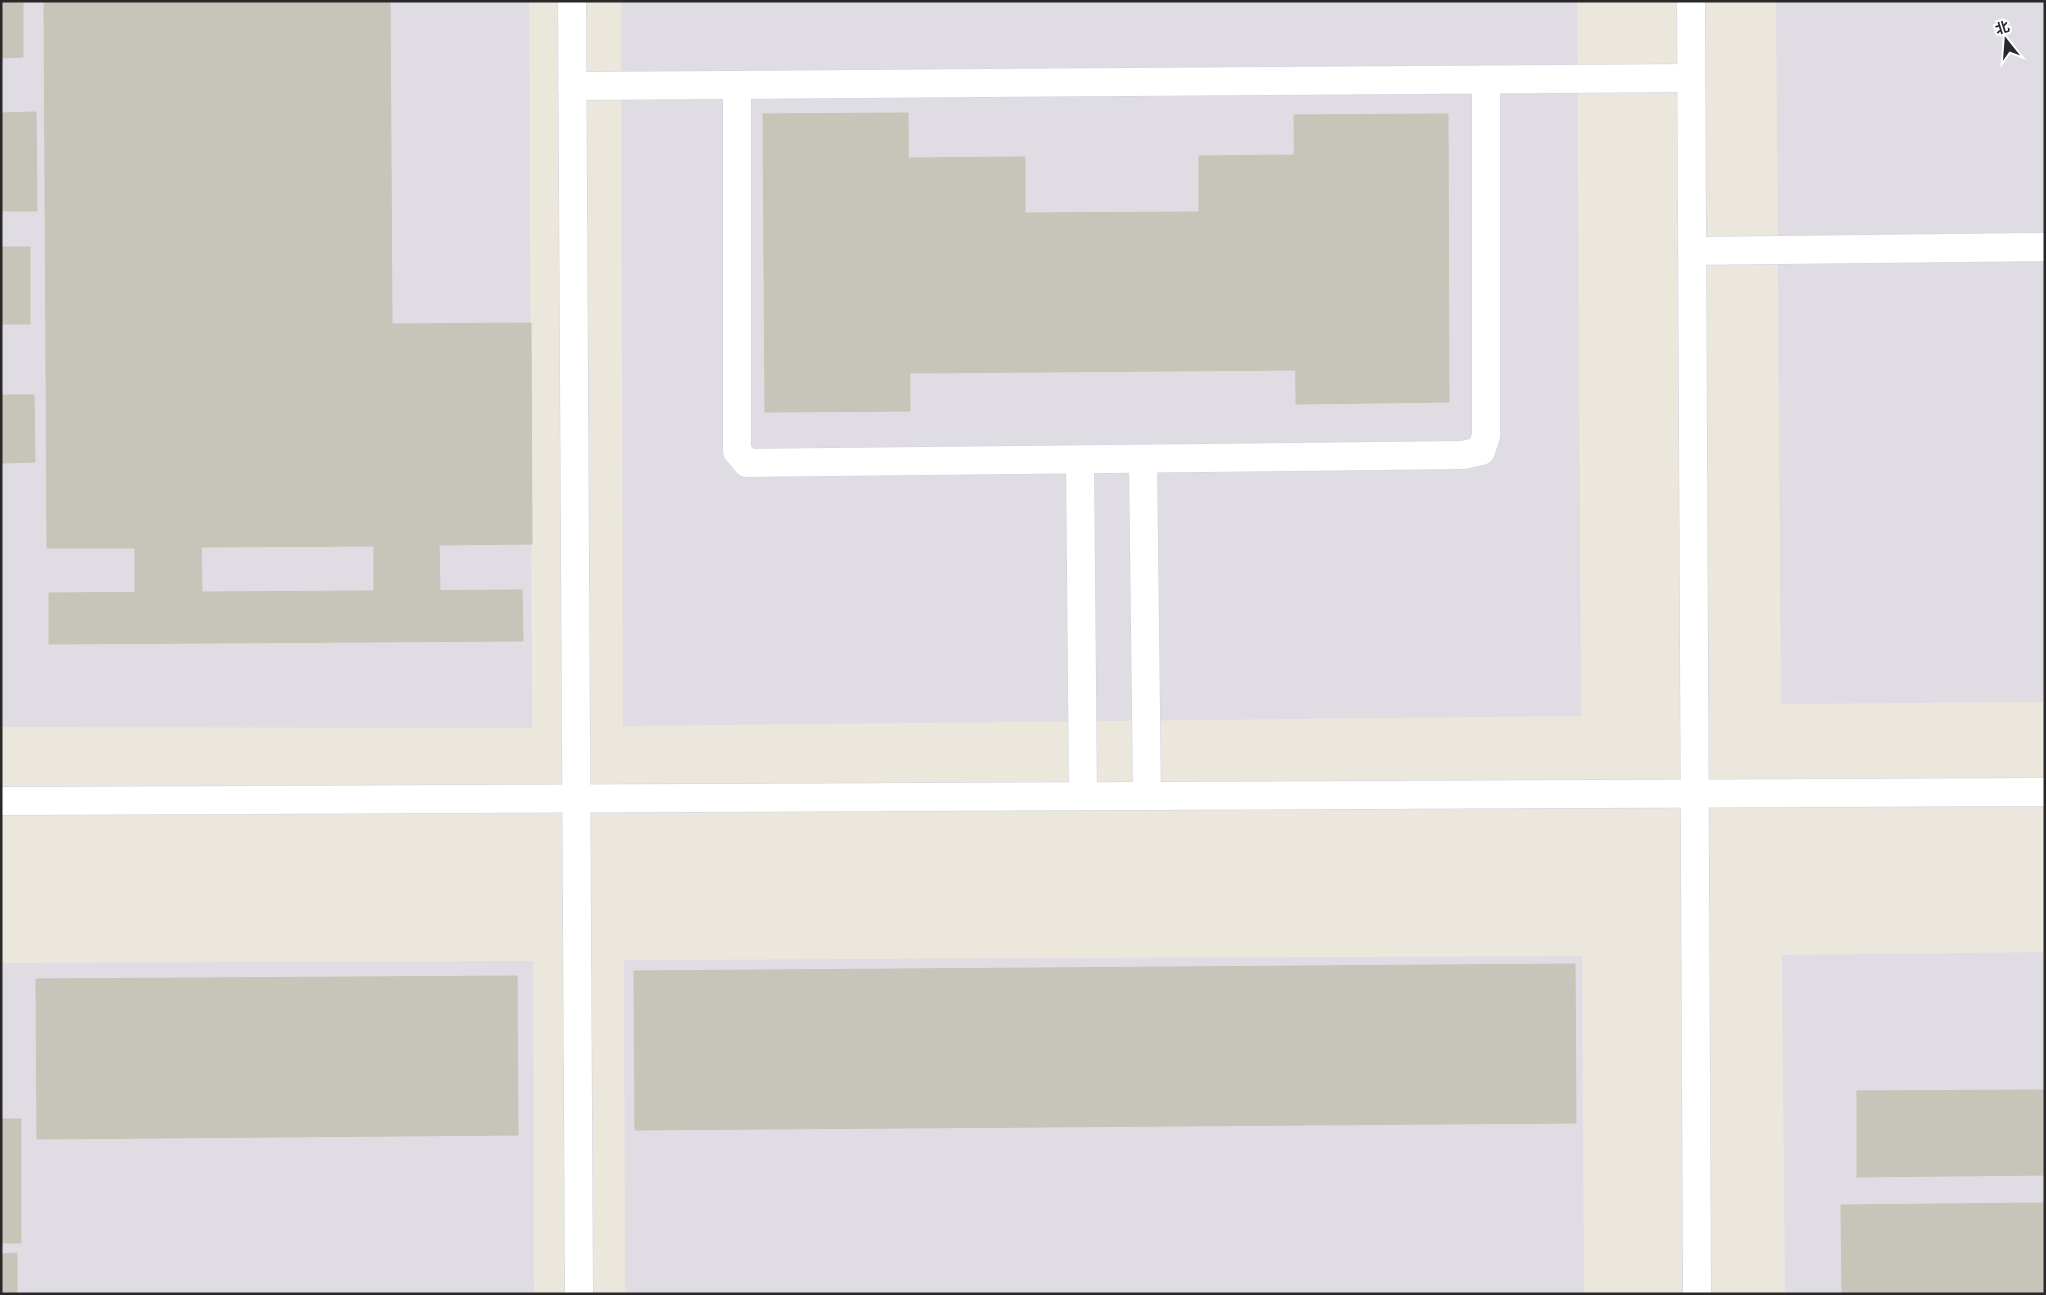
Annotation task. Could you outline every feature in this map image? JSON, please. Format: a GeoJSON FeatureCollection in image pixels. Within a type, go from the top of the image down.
{"type":"FeatureCollection","features":[{"type":"Feature","properties":{"kind":"street"},"geometry":{"type":"LineString","coordinates":[[572,1],[579,1294]]}},
{"type":"Feature","properties":{"kind":"street"},"geometry":{"type":"LineString","coordinates":[[1691,1],[1697,1294]]}},
{"type":"Feature","properties":{"kind":"street"},"geometry":{"type":"LineString","coordinates":[[572,86],[1691,78]]}},
{"type":"Feature","properties":{"kind":"street"},"geometry":{"type":"LineString","coordinates":[[737,85],[737,451],[747,463],[1463,455],[1481,451],[1486,436],[1486,80]]}},
{"type":"Feature","properties":{"kind":"street"},"geometry":{"type":"LineString","coordinates":[[1692,251],[2045,247]]}},
{"type":"Feature","properties":{"kind":"street"},"geometry":{"type":"LineString","coordinates":[[1143,459],[1146,796]]}},
{"type":"Feature","properties":{"kind":"street"},"geometry":{"type":"LineString","coordinates":[[1080,460],[1083,796]]}},
{"type":"Feature","properties":{"kind":"street"},"geometry":{"type":"LineString","coordinates":[[1,801],[2045,792]]}},
{"type":"Feature","properties":{"kind":"shaded area"},"geometry":{"type":"Polygon","coordinates":[[[1,1],[529,1],[532,728],[1,727],[1,1]]]}},
{"type":"Feature","properties":{"kind":"shaded area"},"geometry":{"type":"Polygon","coordinates":[[[621,1],[1577,1],[1581,716],[623,726],[621,1]]]}},
{"type":"Feature","properties":{"kind":"shaded area"},"geometry":{"type":"Polygon","coordinates":[[[1776,1],[2045,1],[2045,702],[1781,704],[1776,1]]]}},
{"type":"Feature","properties":{"kind":"shaded area"},"geometry":{"type":"Polygon","coordinates":[[[2045,952],[2045,1294],[1785,1294],[1782,955],[2045,952]]]}},
{"type":"Feature","properties":{"kind":"shaded area"},"geometry":{"type":"Polygon","coordinates":[[[1582,956],[1584,1294],[625,1294],[624,960],[1582,956]]]}},
{"type":"Feature","properties":{"kind":"shaded area"},"geometry":{"type":"Polygon","coordinates":[[[533,961],[534,1294],[1,1294],[1,963],[533,961]]]}},
{"type":"Feature","properties":{"kind":"building"},"geometry":{"type":"Polygon","coordinates":[[[1,1],[23,1],[23,57],[1,58],[1,1]]]}},
{"type":"Feature","properties":{"kind":"building"},"geometry":{"type":"Polygon","coordinates":[[[44,1],[390,1],[392,324],[531,323],[532,544],[439,545],[440,590],[374,591],[374,546],[201,547],[202,592],[135,593],[135,548],[47,548],[44,1]]]}},
{"type":"Feature","properties":{"kind":"building"},"geometry":{"type":"Polygon","coordinates":[[[36,112],[37,211],[1,211],[1,113],[36,112]]]}},
{"type":"Feature","properties":{"kind":"building"},"geometry":{"type":"Polygon","coordinates":[[[908,113],[910,411],[765,412],[763,114],[908,113]]]}},
{"type":"Feature","properties":{"kind":"building"},"geometry":{"type":"Polygon","coordinates":[[[1448,114],[1449,402],[1296,404],[1294,115],[1448,114]]]}},
{"type":"Feature","properties":{"kind":"building"},"geometry":{"type":"Polygon","coordinates":[[[1294,155],[1296,370],[910,373],[909,158],[1025,157],[1025,213],[1199,212],[1199,156],[1294,155]]]}},
{"type":"Feature","properties":{"kind":"building"},"geometry":{"type":"Polygon","coordinates":[[[1,247],[30,247],[30,324],[1,324],[1,247]]]}},
{"type":"Feature","properties":{"kind":"building"},"geometry":{"type":"Polygon","coordinates":[[[1,395],[34,395],[35,462],[1,463],[1,395]]]}},
{"type":"Feature","properties":{"kind":"building"},"geometry":{"type":"Polygon","coordinates":[[[522,590],[523,641],[49,644],[49,593],[522,590]]]}},
{"type":"Feature","properties":{"kind":"building"},"geometry":{"type":"Polygon","coordinates":[[[1575,964],[1576,1123],[635,1130],[634,971],[1575,964]]]}},
{"type":"Feature","properties":{"kind":"building"},"geometry":{"type":"Polygon","coordinates":[[[517,976],[518,1135],[37,1139],[36,979],[517,976]]]}},
{"type":"Feature","properties":{"kind":"building"},"geometry":{"type":"Polygon","coordinates":[[[2045,1090],[2045,1175],[1857,1177],[1857,1091],[2045,1090]]]}},
{"type":"Feature","properties":{"kind":"building"},"geometry":{"type":"Polygon","coordinates":[[[1,1119],[21,1119],[21,1243],[1,1243],[1,1119]]]}},
{"type":"Feature","properties":{"kind":"building"},"geometry":{"type":"Polygon","coordinates":[[[2045,1203],[2045,1294],[1842,1294],[1841,1205],[2045,1203]]]}},
{"type":"Feature","properties":{"kind":"building"},"geometry":{"type":"Polygon","coordinates":[[[17,1253],[17,1294],[1,1294],[1,1254],[17,1253]]]}}]}
